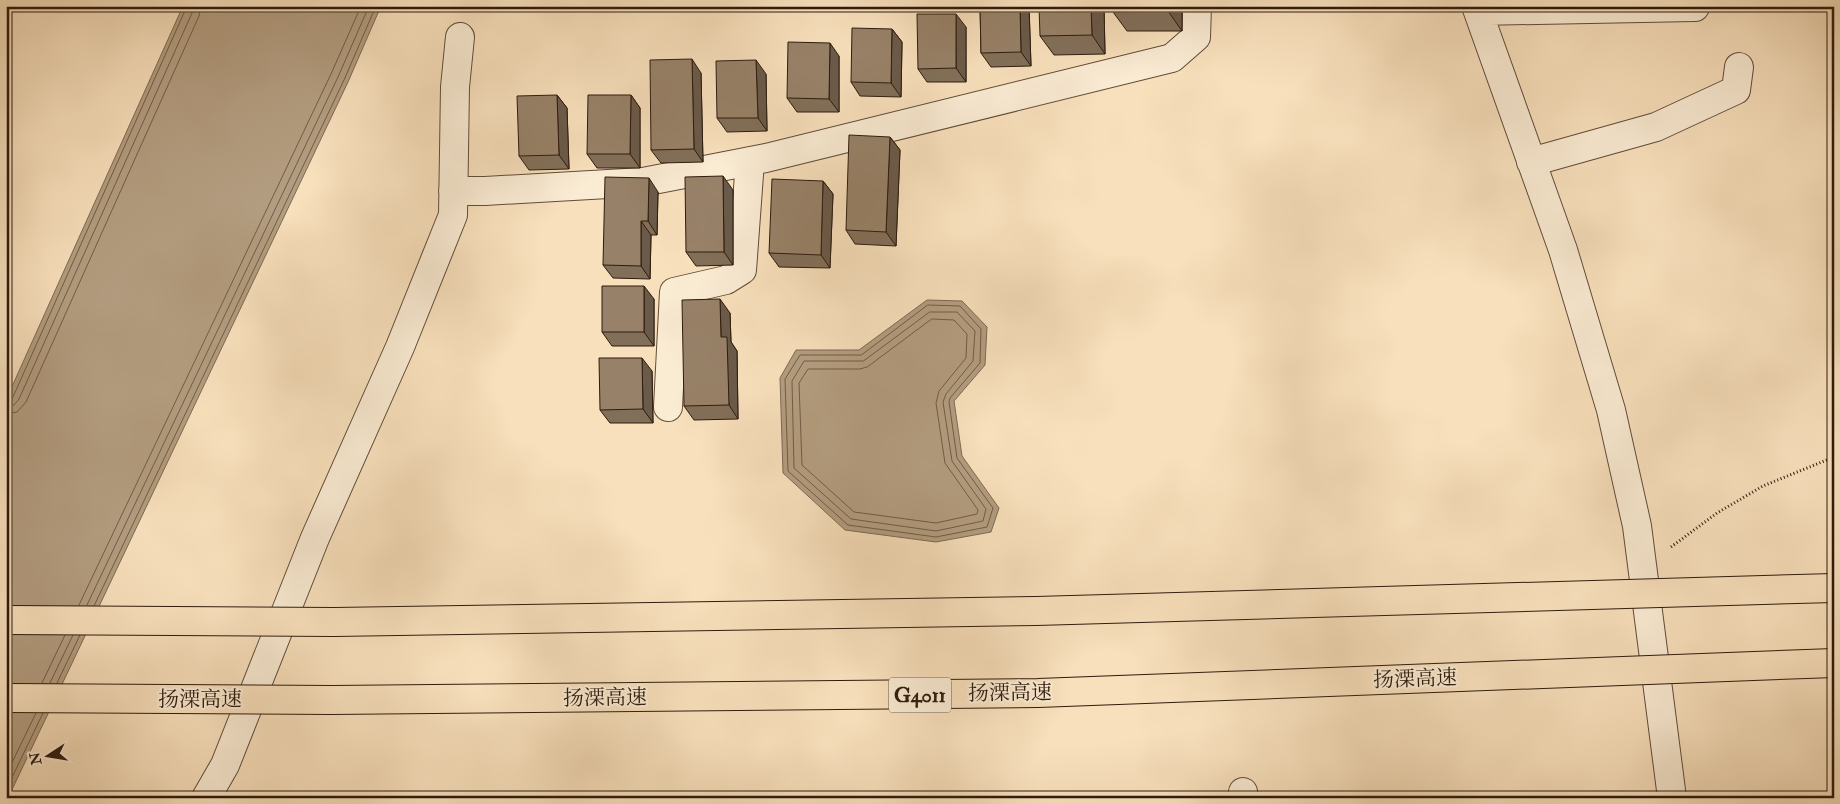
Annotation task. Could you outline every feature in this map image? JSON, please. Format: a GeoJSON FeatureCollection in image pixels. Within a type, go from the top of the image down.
{"type":"FeatureCollection","features":[{"type":"Feature","properties":{"kind":"highway"},"geometry":{"type":"LineString","coordinates":[[6,620],[334,622],[1026,611],[1834,588]]}},
{"type":"Feature","properties":{"kind":"highway","name":"扬溧高速"},"geometry":{"type":"LineString","coordinates":[[6,698],[331,700],[1038,693],[1834,663]]}},
{"type":"Feature","properties":{"kind":"street"},"geometry":{"type":"LineString","coordinates":[[453,191],[485,191],[643,182],[750,161],[1172,58],[1196,37],[1196,6]]}},
{"type":"Feature","properties":{"kind":"street"},"geometry":{"type":"LineString","coordinates":[[1672,798],[1637,526],[1611,410],[1563,250],[1477,9],[1695,7]]}},
{"type":"Feature","properties":{"kind":"street"},"geometry":{"type":"LineString","coordinates":[[206,798],[225,765],[315,538],[400,348],[453,215],[455,87],[460,37]]}},
{"type":"Feature","properties":{"kind":"street"},"geometry":{"type":"LineString","coordinates":[[1532,162],[1656,127],[1680,117],[1736,90],[1739,68]]}},
{"type":"Feature","properties":{"kind":"street"},"geometry":{"type":"LineString","coordinates":[[668,407],[674,292],[726,280],[742,270],[750,161]]}},
{"type":"Feature","properties":{"kind":"path"},"geometry":{"type":"LineString","coordinates":[[1642,568],[1717,513],[1740,499],[1763,486],[1834,457]]}},
{"type":"Feature","properties":{"kind":"water"},"geometry":{"type":"Polygon","coordinates":[[[183,6],[381,6],[348,82],[8,798],[6,798],[6,400],[183,6]]]}},
{"type":"Feature","properties":{"kind":"water"},"geometry":{"type":"Polygon","coordinates":[[[927,300],[962,301],[987,327],[985,365],[954,401],[962,456],[999,508],[991,532],[936,542],[845,530],[783,473],[780,378],[796,350],[859,350],[927,300]]]}},
{"type":"Feature","properties":{"kind":"building"},"geometry":{"type":"Polygon","coordinates":[[[980,6],[1020,6],[1021,52],[981,53],[980,6]]]}},
{"type":"Feature","properties":{"kind":"building"},"geometry":{"type":"Polygon","coordinates":[[[1039,6],[1091,6],[1092,35],[1040,36],[1039,6]]]}},
{"type":"Feature","properties":{"kind":"building"},"geometry":{"type":"Polygon","coordinates":[[[1113,6],[1168,6],[1168,11],[1113,12],[1113,6]]]}},
{"type":"Feature","properties":{"kind":"building"},"geometry":{"type":"Polygon","coordinates":[[[917,14],[956,14],[956,68],[918,69],[917,14]]]}},
{"type":"Feature","properties":{"kind":"building"},"geometry":{"type":"Polygon","coordinates":[[[852,28],[892,29],[891,83],[851,82],[852,28]]]}},
{"type":"Feature","properties":{"kind":"building"},"geometry":{"type":"Polygon","coordinates":[[[788,42],[830,43],[829,99],[787,98],[788,42]]]}},
{"type":"Feature","properties":{"kind":"building"},"geometry":{"type":"Polygon","coordinates":[[[692,59],[694,149],[651,150],[650,60],[692,59]]]}},
{"type":"Feature","properties":{"kind":"building"},"geometry":{"type":"Polygon","coordinates":[[[756,60],[758,118],[717,118],[716,61],[756,60]]]}},
{"type":"Feature","properties":{"kind":"building"},"geometry":{"type":"Polygon","coordinates":[[[557,95],[559,155],[519,156],[517,96],[557,95]]]}},
{"type":"Feature","properties":{"kind":"building"},"geometry":{"type":"Polygon","coordinates":[[[588,95],[631,95],[630,154],[587,154],[588,95]]]}},
{"type":"Feature","properties":{"kind":"building"},"geometry":{"type":"Polygon","coordinates":[[[849,135],[890,137],[886,232],[846,230],[849,135]]]}},
{"type":"Feature","properties":{"kind":"building"},"geometry":{"type":"Polygon","coordinates":[[[723,176],[724,252],[686,252],[685,177],[723,176]]]}},
{"type":"Feature","properties":{"kind":"building"},"geometry":{"type":"Polygon","coordinates":[[[605,177],[649,178],[648,221],[641,221],[641,266],[603,265],[605,177]]]}},
{"type":"Feature","properties":{"kind":"building"},"geometry":{"type":"Polygon","coordinates":[[[772,179],[823,181],[821,255],[769,253],[772,179]]]}},
{"type":"Feature","properties":{"kind":"building"},"geometry":{"type":"Polygon","coordinates":[[[602,286],[644,286],[644,332],[602,332],[602,286]]]}},
{"type":"Feature","properties":{"kind":"building"},"geometry":{"type":"Polygon","coordinates":[[[720,299],[721,337],[727,337],[729,405],[684,406],[682,300],[720,299]]]}},
{"type":"Feature","properties":{"kind":"building"},"geometry":{"type":"Polygon","coordinates":[[[599,358],[642,358],[643,409],[600,410],[599,358]]]}}]}
